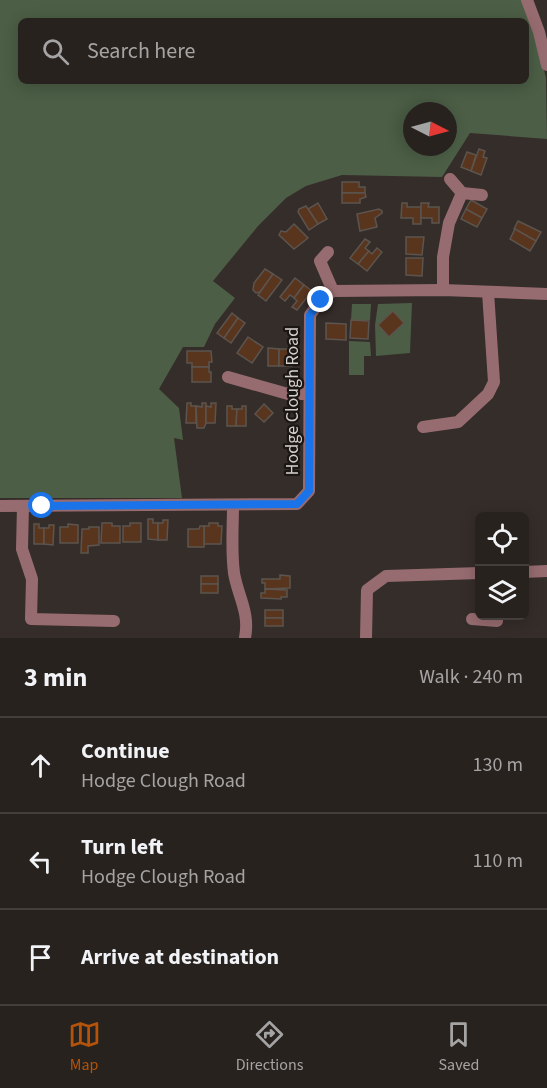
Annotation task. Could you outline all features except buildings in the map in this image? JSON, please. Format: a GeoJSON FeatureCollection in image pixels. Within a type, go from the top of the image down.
{"type":"FeatureCollection","features":[{"type":"Feature","properties":{"kind":"street"},"geometry":{"type":"LineString","coordinates":[[527,0],[539,32],[547,65]]}},
{"type":"Feature","properties":{"kind":"street"},"geometry":{"type":"LineString","coordinates":[[450,179],[462,192],[482,195]]}},
{"type":"Feature","properties":{"kind":"street"},"geometry":{"type":"LineString","coordinates":[[443,290],[443,257],[449,223],[462,192]]}},
{"type":"Feature","properties":{"kind":"street"},"geometry":{"type":"LineString","coordinates":[[328,252],[320,261],[333,291],[443,290],[547,294]]}},
{"type":"Feature","properties":{"kind":"street","name":"Hodge Clough Road"},"geometry":{"type":"LineString","coordinates":[[0,506],[297,504],[309,491],[310,315],[321,300],[333,291]]}},
{"type":"Feature","properties":{"kind":"street"},"geometry":{"type":"LineString","coordinates":[[423,427],[458,422],[488,394],[494,381],[488,292]]}},
{"type":"Feature","properties":{"kind":"street"},"geometry":{"type":"LineString","coordinates":[[228,377],[288,394],[309,394]]}},
{"type":"Feature","properties":{"kind":"street"},"geometry":{"type":"LineString","coordinates":[[233,505],[234,572],[248,625],[245,638]]}},
{"type":"Feature","properties":{"kind":"street"},"geometry":{"type":"LineString","coordinates":[[23,506],[22,549],[32,579],[31,619],[114,621]]}},
{"type":"Feature","properties":{"kind":"street"},"geometry":{"type":"LineString","coordinates":[[529,572],[547,571]]}},
{"type":"Feature","properties":{"kind":"street"},"geometry":{"type":"LineString","coordinates":[[366,638],[367,590],[386,576],[475,573]]}},
{"type":"Feature","properties":{"kind":"green space"},"geometry":{"type":"Polygon","coordinates":[[[0,0],[522,0],[534,29],[546,78],[547,139],[470,133],[457,153],[457,102],[403,102],[403,156],[455,156],[442,177],[342,175],[306,186],[286,198],[258,226],[213,281],[235,298],[215,324],[204,347],[183,347],[159,389],[179,408],[183,440],[174,438],[182,498],[0,498],[0,0]]]}},
{"type":"Feature","properties":{"kind":"green space"},"geometry":{"type":"Polygon","coordinates":[[[412,303],[410,353],[376,356],[375,325],[378,304],[412,303]]]}},
{"type":"Feature","properties":{"kind":"green space"},"geometry":{"type":"Polygon","coordinates":[[[352,304],[371,304],[370,320],[351,320],[352,304]]]}},
{"type":"Feature","properties":{"kind":"green space"},"geometry":{"type":"Polygon","coordinates":[[[349,341],[370,342],[371,356],[364,356],[364,375],[349,375],[349,341]]]}},
{"type":"Feature","properties":{"kind":"route"},"geometry":{"type":"LineString","coordinates":[[42,506],[297,504],[309,491],[310,315],[321,300]]}}]}
